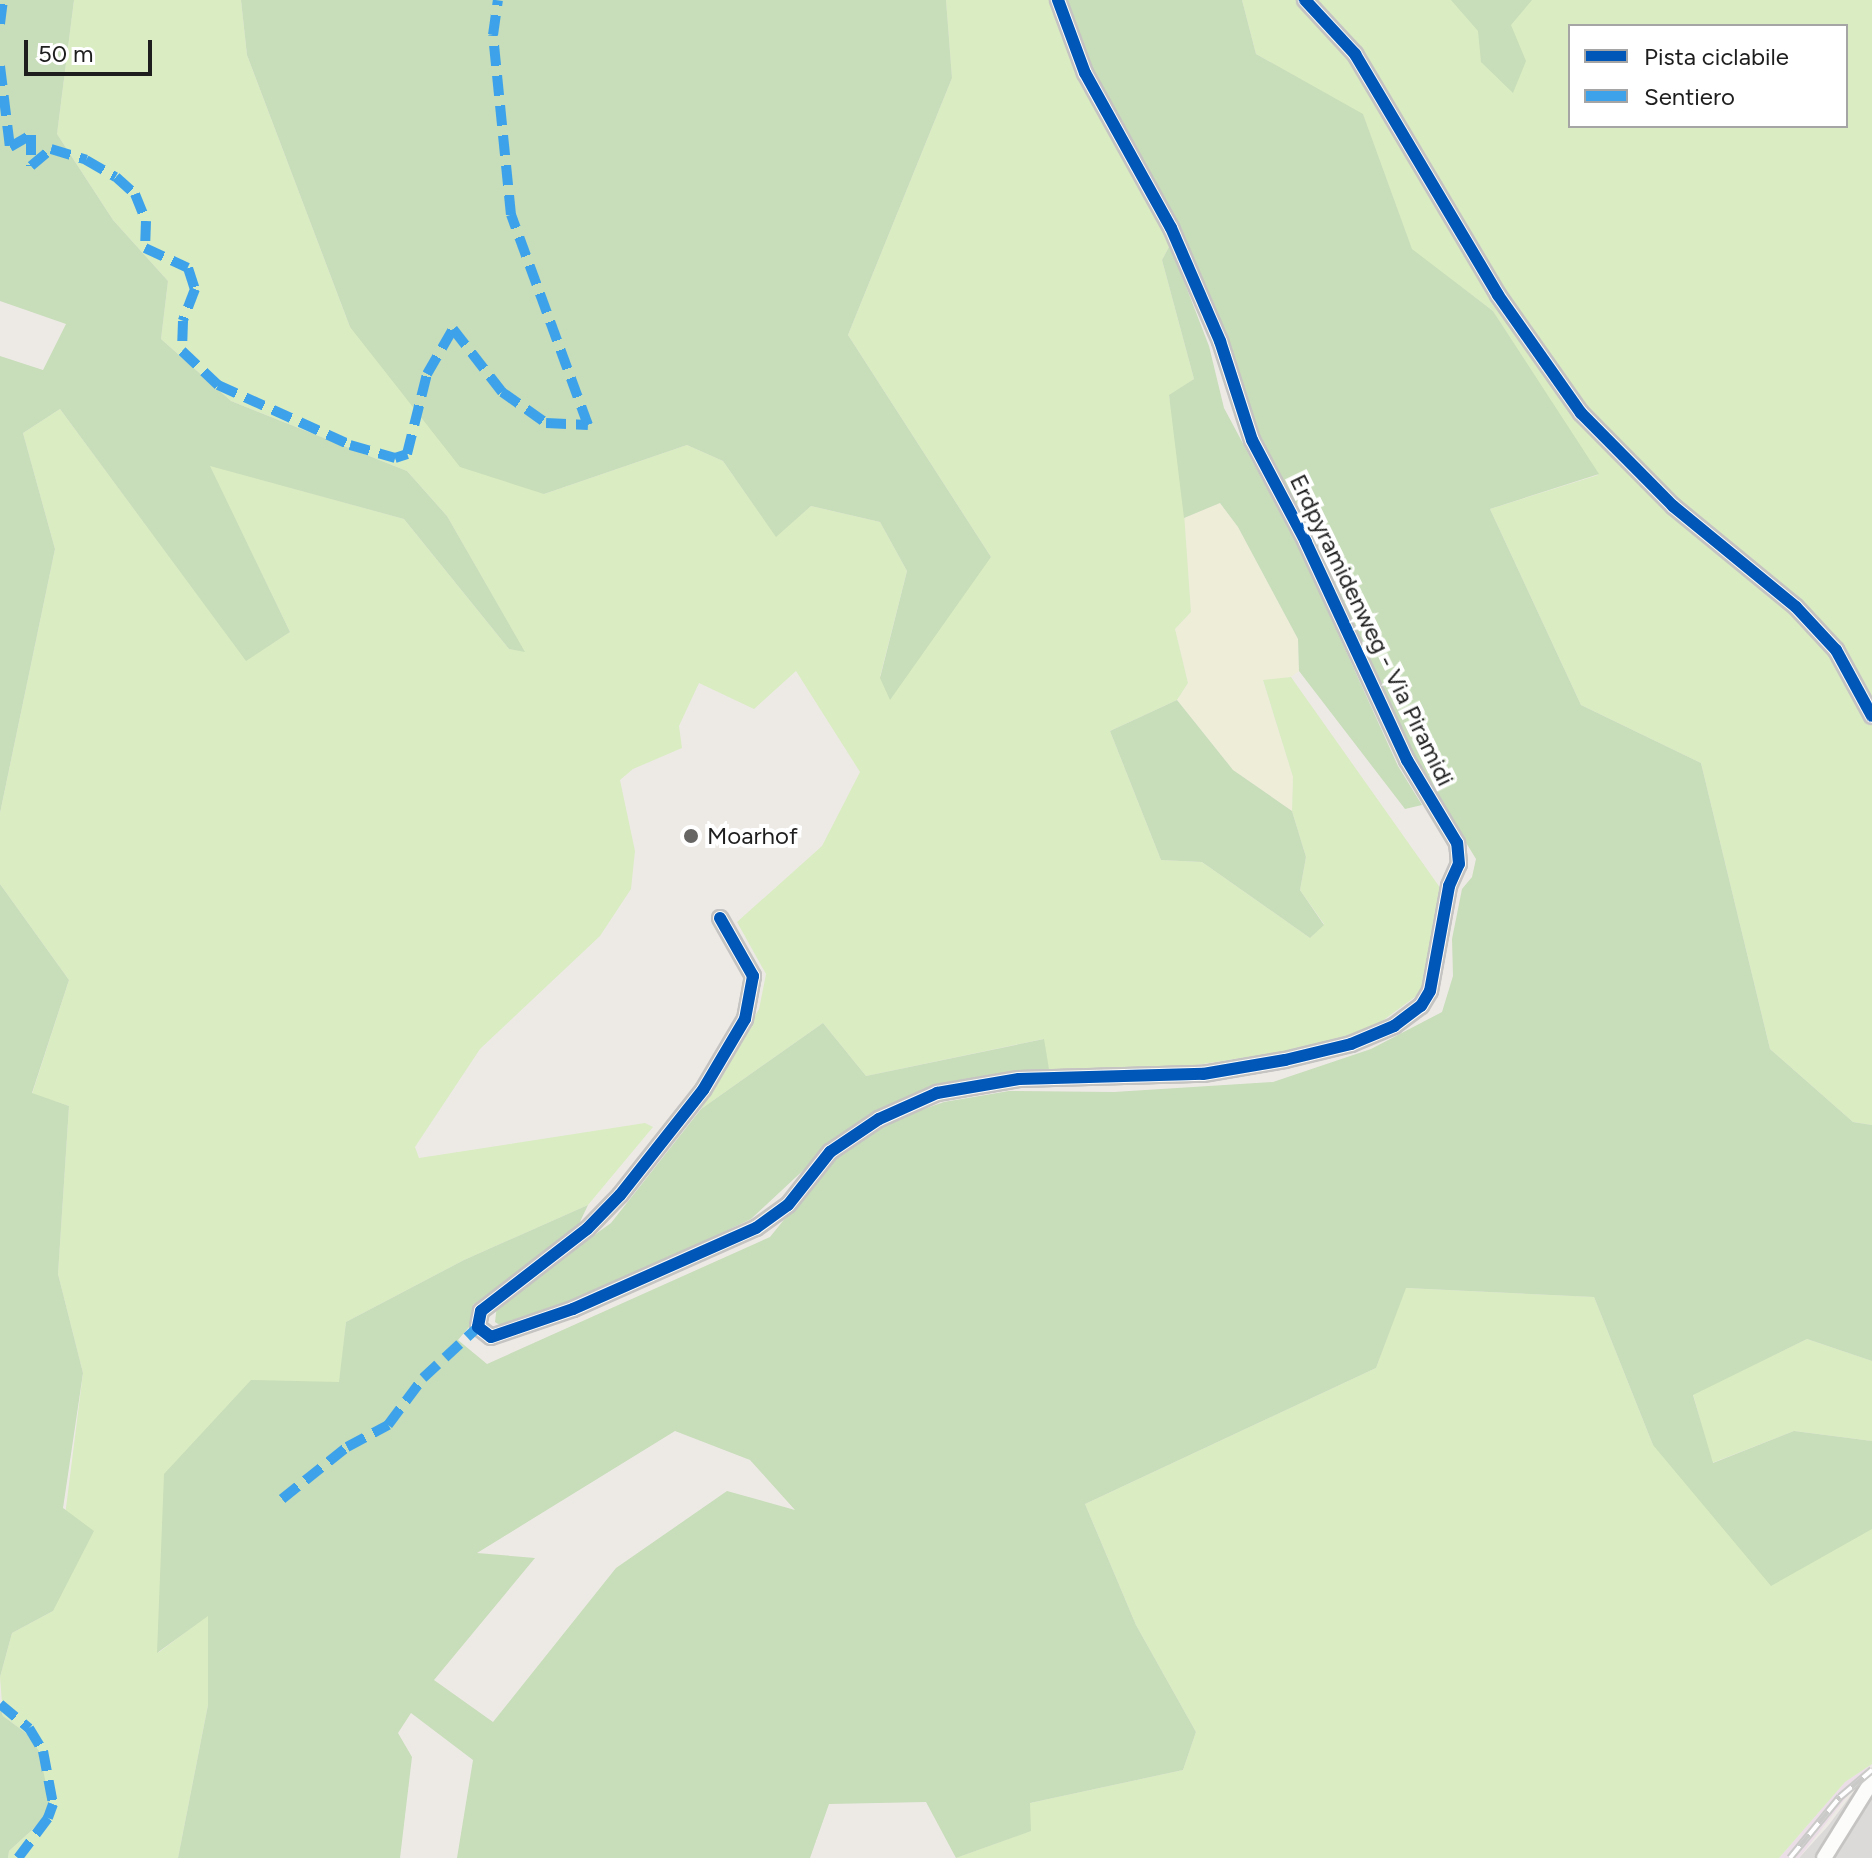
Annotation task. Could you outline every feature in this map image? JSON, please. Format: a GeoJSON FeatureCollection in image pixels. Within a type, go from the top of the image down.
{"type":"FeatureCollection","features":[{"type":"Feature","properties":{"kind":"street","name":"Erdpyramidenweg - Via Piramidi"},"geometry":{"type":"LineString","coordinates":[[720,918],[753,976],[745,1019],[703,1090],[620,1195],[587,1229],[481,1311],[478,1327],[491,1337],[573,1309],[756,1228],[788,1205],[830,1152],[879,1119],[937,1093],[1019,1079],[1203,1074],[1285,1060],[1351,1044],[1394,1026],[1421,1006],[1430,991],[1449,886],[1459,864],[1457,843],[1407,760],[1306,542],[1252,440],[1220,341],[1171,228],[1085,73],[1058,0]]}},
{"type":"Feature","properties":{"kind":"street"},"geometry":{"type":"LineString","coordinates":[[1305,0],[1355,54],[1441,190],[1498,295],[1581,413],[1673,506],[1796,607],[1836,650],[1872,716]]}},
{"type":"Feature","properties":{"kind":"street"},"geometry":{"type":"LineString","coordinates":[[1824,1858],[1872,1781]]}},
{"type":"Feature","properties":{"kind":"shaded area"},"geometry":{"type":"Polygon","coordinates":[[[1872,1764],[1799,1858],[1779,1858],[1845,1782],[1872,1764]]]}},
{"type":"Feature","properties":{"kind":"shaded area"},"geometry":{"type":"Polygon","coordinates":[[[1872,1767],[1872,1858],[1799,1858],[1828,1826],[1872,1767]]]}},
{"type":"Feature","properties":{"kind":"green space"},"geometry":{"type":"Polygon","coordinates":[[[0,0],[74,0],[57,134],[113,220],[168,281],[161,339],[231,401],[407,471],[447,516],[525,652],[509,649],[404,519],[210,466],[290,632],[246,661],[60,409],[23,433],[55,549],[0,813],[0,356],[43,370],[66,324],[0,301],[0,0]]]}},
{"type":"Feature","properties":{"kind":"green space"},"geometry":{"type":"Polygon","coordinates":[[[74,0],[241,0],[247,55],[350,327],[544,494],[687,445],[723,461],[776,536],[811,506],[880,522],[907,571],[880,677],[991,557],[848,335],[952,78],[946,0],[1049,0],[1080,76],[1170,245],[1162,260],[1194,379],[1169,396],[1180,456],[1191,612],[1175,629],[1188,683],[1177,700],[1110,731],[1161,860],[1202,862],[1310,938],[1324,924],[1300,890],[1306,857],[1292,811],[1293,777],[1263,680],[1291,677],[1441,889],[1423,991],[1370,1030],[1325,1045],[1177,1068],[1050,1075],[1043,1039],[866,1076],[823,1023],[701,1109],[759,1009],[766,974],[737,922],[822,846],[860,772],[796,671],[754,709],[699,683],[679,726],[682,748],[633,769],[620,780],[635,851],[631,889],[600,936],[480,1049],[415,1147],[419,1158],[645,1123],[653,1127],[588,1205],[464,1260],[346,1322],[340,1382],[158,1653],[208,1615],[208,1705],[178,1858],[8,1858],[9,1851],[44,1819],[26,1733],[3,1716],[0,1677],[12,1633],[53,1611],[83,1373],[58,1274],[69,1106],[32,1094],[69,980],[0,884],[0,813],[55,549],[23,433],[60,409],[246,660],[290,632],[209,465],[404,519],[509,649],[524,651],[447,516],[407,471],[231,401],[161,339],[168,281],[113,220],[57,134],[74,0]]]}},
{"type":"Feature","properties":{"kind":"green space"},"geometry":{"type":"Polygon","coordinates":[[[241,0],[946,0],[952,78],[848,335],[991,557],[890,700],[880,678],[907,571],[880,522],[811,506],[776,537],[723,461],[687,445],[544,494],[460,467],[350,327],[247,55],[241,0]]]}},
{"type":"Feature","properties":{"kind":"green space"},"geometry":{"type":"Polygon","coordinates":[[[1066,0],[1242,0],[1256,54],[1363,114],[1412,249],[1493,311],[1599,474],[1490,509],[1581,705],[1701,763],[1770,1049],[1853,1122],[1872,1125],[1872,1361],[1807,1339],[1693,1395],[1713,1463],[1794,1431],[1872,1441],[1872,1529],[1771,1586],[1653,1445],[1594,1297],[1406,1288],[1376,1368],[1085,1504],[1136,1625],[1196,1732],[1183,1770],[1030,1803],[1031,1831],[956,1858],[926,1802],[829,1804],[810,1858],[457,1858],[473,1760],[411,1713],[398,1733],[412,1757],[400,1858],[178,1858],[208,1705],[208,1616],[157,1653],[164,1474],[251,1380],[339,1382],[346,1322],[464,1260],[588,1205],[578,1226],[473,1305],[469,1327],[458,1340],[487,1364],[770,1237],[834,1158],[881,1124],[944,1102],[1009,1091],[1114,1092],[1273,1082],[1371,1049],[1442,1012],[1453,976],[1452,939],[1462,889],[1472,877],[1476,859],[1412,754],[1318,547],[1241,400],[1226,337],[1088,65],[1066,0]],[[675,1431],[477,1553],[535,1558],[434,1680],[493,1722],[616,1568],[727,1491],[795,1510],[750,1460],[675,1431]]]}},
{"type":"Feature","properties":{"kind":"green space"},"geometry":{"type":"Polygon","coordinates":[[[1242,0],[1872,0],[1872,1125],[1853,1122],[1770,1049],[1701,763],[1581,705],[1490,509],[1598,475],[1493,311],[1412,250],[1363,115],[1256,54],[1242,0]]]}},
{"type":"Feature","properties":{"kind":"green space"},"geometry":{"type":"Polygon","coordinates":[[[1451,0],[1532,0],[1511,25],[1526,61],[1513,93],[1481,62],[1478,31],[1451,0]]]}},
{"type":"Feature","properties":{"kind":"green space"},"geometry":{"type":"Polygon","coordinates":[[[1170,245],[1209,346],[1224,408],[1301,552],[1398,766],[1422,805],[1405,809],[1299,671],[1298,639],[1238,527],[1220,503],[1184,518],[1169,395],[1194,379],[1162,260],[1170,245]]]}},
{"type":"Feature","properties":{"kind":"green space"},"geometry":{"type":"Polygon","coordinates":[[[1220,503],[1238,527],[1298,639],[1299,671],[1291,677],[1263,681],[1293,777],[1292,811],[1233,770],[1177,700],[1188,683],[1175,629],[1191,612],[1184,518],[1220,503]]]}},
{"type":"Feature","properties":{"kind":"green space"},"geometry":{"type":"Polygon","coordinates":[[[1177,700],[1233,770],[1292,811],[1306,857],[1300,890],[1324,925],[1310,938],[1202,862],[1161,860],[1110,731],[1177,700]]]}},
{"type":"Feature","properties":{"kind":"green space"},"geometry":{"type":"Polygon","coordinates":[[[0,884],[69,980],[32,1093],[69,1106],[58,1274],[83,1373],[63,1508],[94,1531],[53,1611],[12,1633],[0,1677],[0,884]]]}},
{"type":"Feature","properties":{"kind":"green space"},"geometry":{"type":"Polygon","coordinates":[[[823,1023],[866,1076],[1044,1039],[1050,1075],[1016,1072],[935,1087],[826,1149],[751,1219],[574,1303],[503,1327],[495,1322],[497,1305],[611,1223],[701,1109],[823,1023]]]}},
{"type":"Feature","properties":{"kind":"green space"},"geometry":{"type":"Polygon","coordinates":[[[1405,1288],[1594,1297],[1653,1445],[1872,1529],[1872,1764],[1845,1782],[1779,1858],[956,1858],[1030,1831],[1030,1803],[1183,1770],[1196,1732],[1136,1625],[1085,1504],[1376,1368],[1405,1288]]]}},
{"type":"Feature","properties":{"kind":"green space"},"geometry":{"type":"Polygon","coordinates":[[[1807,1339],[1872,1361],[1872,1441],[1794,1431],[1712,1463],[1693,1394],[1807,1339]]]}},
{"type":"Feature","properties":{"kind":"green space"},"geometry":{"type":"Polygon","coordinates":[[[0,1704],[3,1716],[26,1733],[39,1751],[50,1803],[44,1819],[9,1851],[8,1858],[0,1858],[0,1704]]]}},
{"type":"Feature","properties":{"kind":"railway"},"geometry":{"type":"LineString","coordinates":[[1790,1858],[1840,1797],[1872,1770]]}},
{"type":"Feature","properties":{"kind":"marked path"},"geometry":{"type":"LineString","coordinates":[[0,24],[3,0]]}},
{"type":"Feature","properties":{"kind":"marked path"},"geometry":{"type":"LineString","coordinates":[[0,66],[10,147],[31,135],[31,166],[51,149],[86,160],[116,177],[135,194],[146,221],[145,248],[188,268],[195,289],[183,321],[182,351],[218,385],[350,445],[395,458],[407,454],[427,374],[453,329],[502,392],[546,423],[588,425],[511,215],[493,35],[498,0]]}},
{"type":"Feature","properties":{"kind":"marked path"},"geometry":{"type":"LineString","coordinates":[[282,1499],[347,1447],[388,1425],[423,1378],[478,1327]]}},
{"type":"Feature","properties":{"kind":"marked path"},"geometry":{"type":"LineString","coordinates":[[0,1704],[29,1728],[43,1751],[53,1804],[48,1818],[18,1858]]}},
{"type":"Feature","properties":{"kind":"cycle path"},"geometry":{"type":"LineString","coordinates":[[720,918],[753,976],[745,1019],[703,1090],[620,1195],[587,1229],[481,1311],[478,1327],[491,1337],[573,1309],[756,1228],[788,1205],[830,1152],[879,1119],[937,1093],[1019,1079],[1203,1074],[1285,1060],[1351,1044],[1394,1026],[1421,1006],[1430,991],[1449,886],[1459,864],[1457,843],[1407,760],[1306,542],[1252,440],[1220,341],[1171,228],[1085,73],[1058,0]]}},
{"type":"Feature","properties":{"kind":"cycle path"},"geometry":{"type":"LineString","coordinates":[[1305,0],[1355,54],[1498,295],[1581,413],[1673,506],[1796,607],[1836,650],[1872,716]]}},
{"type":"Feature","properties":{"kind":"place","name":"Moarhof"},"geometry":{"type":"Point","coordinates":[691,836]}}]}
